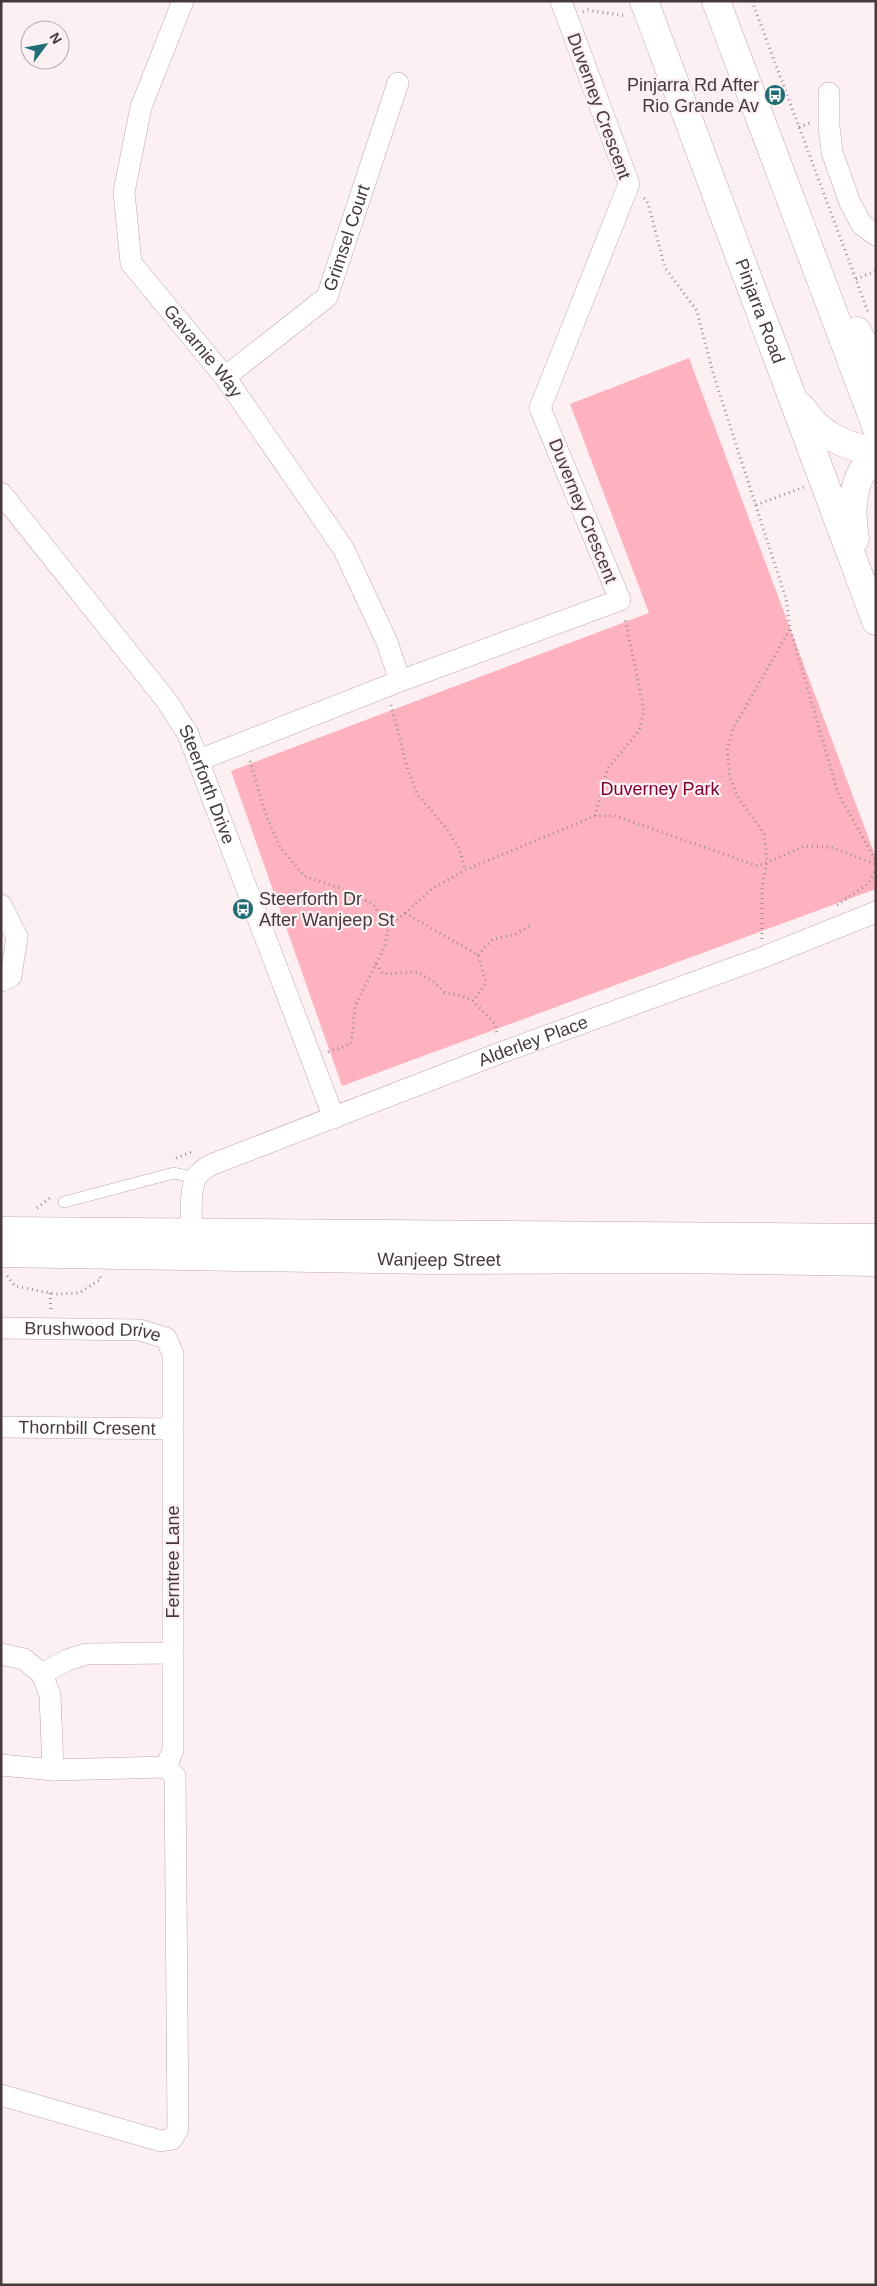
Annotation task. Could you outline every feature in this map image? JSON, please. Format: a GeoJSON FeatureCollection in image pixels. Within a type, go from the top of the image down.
{"type":"FeatureCollection","features":[{"type":"Feature","properties":{"kind":"main road"},"geometry":{"type":"LineString","coordinates":[[716,1],[876,426]]}},
{"type":"Feature","properties":{"kind":"main road","name":"Pinjarra Road"},"geometry":{"type":"LineString","coordinates":[[646,6],[876,620]]}},
{"type":"Feature","properties":{"kind":"main road"},"geometry":{"type":"LineString","coordinates":[[814,264],[855,328],[876,370]]}},
{"type":"Feature","properties":{"kind":"main road"},"geometry":{"type":"LineString","coordinates":[[789,389],[817,428],[832,437],[853,445],[876,450]]}},
{"type":"Feature","properties":{"kind":"main road"},"geometry":{"type":"LineString","coordinates":[[863,588],[852,526],[852,504],[866,465],[876,456]]}},
{"type":"Feature","properties":{"kind":"main road","name":"Wanjeep Street"},"geometry":{"type":"LineString","coordinates":[[1,1231],[192,1245],[837,1250],[876,1262]]}},
{"type":"Feature","properties":{"kind":"main road","name":"Wanjeep Street"},"geometry":{"type":"LineString","coordinates":[[837,1250],[876,1238]]}},
{"type":"Feature","properties":{"kind":"main road","name":"Wanjeep Street"},"geometry":{"type":"LineString","coordinates":[[3,1263],[192,1245]]}},
{"type":"Feature","properties":{"kind":"street","name":"Gavarnie Way"},"geometry":{"type":"LineString","coordinates":[[183,1],[141,107],[124,192],[131,263],[225,377],[343,548],[387,642],[394,693]]}},
{"type":"Feature","properties":{"kind":"street","name":"Duverney Crescent"},"geometry":{"type":"LineString","coordinates":[[199,760],[394,693],[620,600],[540,408],[629,184],[569,4]]}},
{"type":"Feature","properties":{"kind":"street","name":"Grimsel Court"},"geometry":{"type":"LineString","coordinates":[[225,377],[327,297],[398,83]]}},
{"type":"Feature","properties":{"kind":"street"},"geometry":{"type":"LineString","coordinates":[[830,93],[829,126],[832,152],[854,211],[862,225],[876,235]]}},
{"type":"Feature","properties":{"kind":"street","name":"Steerforth Drive"},"geometry":{"type":"LineString","coordinates":[[4,501],[166,700],[188,734],[334,1118]]}},
{"type":"Feature","properties":{"kind":"street"},"geometry":{"type":"LineString","coordinates":[[1,905],[17,938],[11,976],[1,981]]}},
{"type":"Feature","properties":{"kind":"street","name":"Alderley Place"},"geometry":{"type":"LineString","coordinates":[[195,1178],[202,1170],[213,1164],[500,1053],[762,958],[876,912]]}},
{"type":"Feature","properties":{"kind":"street"},"geometry":{"type":"LineString","coordinates":[[192,1245],[193,1188],[195,1178]]}},
{"type":"Feature","properties":{"kind":"street","name":"Brushwood Drive"},"geometry":{"type":"LineString","coordinates":[[1,1328],[140,1330],[166,1338],[173,1354]]}},
{"type":"Feature","properties":{"kind":"street","name":"Ferntree Lane"},"geometry":{"type":"LineString","coordinates":[[166,1767],[173,1750],[173,1354]]}},
{"type":"Feature","properties":{"kind":"street","name":"Thornbill Cresent"},"geometry":{"type":"LineString","coordinates":[[1,1427],[173,1429]]}},
{"type":"Feature","properties":{"kind":"street"},"geometry":{"type":"LineString","coordinates":[[42,1674],[67,1660],[86,1654],[173,1653]]}},
{"type":"Feature","properties":{"kind":"street"},"geometry":{"type":"LineString","coordinates":[[1,1654],[24,1659],[42,1674],[47,1683],[50,1696],[52,1770]]}},
{"type":"Feature","properties":{"kind":"street"},"geometry":{"type":"LineString","coordinates":[[1,1766],[52,1770],[166,1767],[175,1776],[178,2129],[172,2139],[161,2141],[1,2095]]}},
{"type":"Feature","properties":{"kind":"lane"},"geometry":{"type":"LineString","coordinates":[[64,1202],[174,1173],[195,1178]]}},
{"type":"Feature","properties":{"kind":"path"},"geometry":{"type":"LineString","coordinates":[[752,1],[869,314]]}},
{"type":"Feature","properties":{"kind":"path"},"geometry":{"type":"LineString","coordinates":[[569,4],[580,14],[588,10],[630,17],[646,6]]}},
{"type":"Feature","properties":{"kind":"path"},"geometry":{"type":"LineString","coordinates":[[629,184],[648,203],[665,268],[697,311],[713,373],[786,599],[790,628],[838,794],[876,863]]}},
{"type":"Feature","properties":{"kind":"path"},"geometry":{"type":"LineString","coordinates":[[856,279],[876,271]]}},
{"type":"Feature","properties":{"kind":"path"},"geometry":{"type":"LineString","coordinates":[[756,505],[807,486]]}},
{"type":"Feature","properties":{"kind":"path"},"geometry":{"type":"LineString","coordinates":[[595,816],[608,768],[639,731],[644,710],[620,600]]}},
{"type":"Feature","properties":{"kind":"path"},"geometry":{"type":"LineString","coordinates":[[762,958],[762,889],[767,862],[764,833],[737,796],[730,778],[727,749],[734,727],[790,628]]}},
{"type":"Feature","properties":{"kind":"path"},"geometry":{"type":"LineString","coordinates":[[382,708],[394,693]]}},
{"type":"Feature","properties":{"kind":"path"},"geometry":{"type":"LineString","coordinates":[[394,693],[408,770],[417,794],[460,850],[464,870]]}},
{"type":"Feature","properties":{"kind":"path"},"geometry":{"type":"LineString","coordinates":[[248,756],[266,815],[280,847],[304,876],[339,888],[373,904],[388,928]]}},
{"type":"Feature","properties":{"kind":"path"},"geometry":{"type":"LineString","coordinates":[[312,1058],[350,1044],[355,1006],[384,946],[388,928],[432,889],[464,870],[595,816],[615,816],[758,866],[806,846],[830,847],[876,863]]}},
{"type":"Feature","properties":{"kind":"path"},"geometry":{"type":"LineString","coordinates":[[405,913],[478,955],[486,983],[473,1001]]}},
{"type":"Feature","properties":{"kind":"path"},"geometry":{"type":"LineString","coordinates":[[478,955],[493,939],[514,935],[531,925]]}},
{"type":"Feature","properties":{"kind":"path"},"geometry":{"type":"LineString","coordinates":[[376,964],[383,974],[417,972],[434,981],[444,992],[464,996],[473,1001],[495,1024],[500,1053]]}},
{"type":"Feature","properties":{"kind":"path"},"geometry":{"type":"LineString","coordinates":[[171,1160],[198,1150]]}},
{"type":"Feature","properties":{"kind":"path"},"geometry":{"type":"LineString","coordinates":[[32,1212],[52,1197]]}},
{"type":"Feature","properties":{"kind":"path"},"geometry":{"type":"LineString","coordinates":[[3,1263],[15,1286],[55,1294],[79,1293],[101,1279],[100,1273]]}},
{"type":"Feature","properties":{"kind":"green space","name":"Duverney Park"},"geometry":{"type":"Polygon","coordinates":[[[689,358],[876,858],[876,889],[342,1086],[231,771],[649,613],[570,404],[689,358]]]}},
{"type":"Feature","properties":{"kind":"place","name":"Pinjarra Rd After Rio Grande Av"},"geometry":{"type":"Point","coordinates":[775,95]}},
{"type":"Feature","properties":{"kind":"place","name":"Steerforth Dr After Wanjeep St"},"geometry":{"type":"Point","coordinates":[243,909]}}]}
